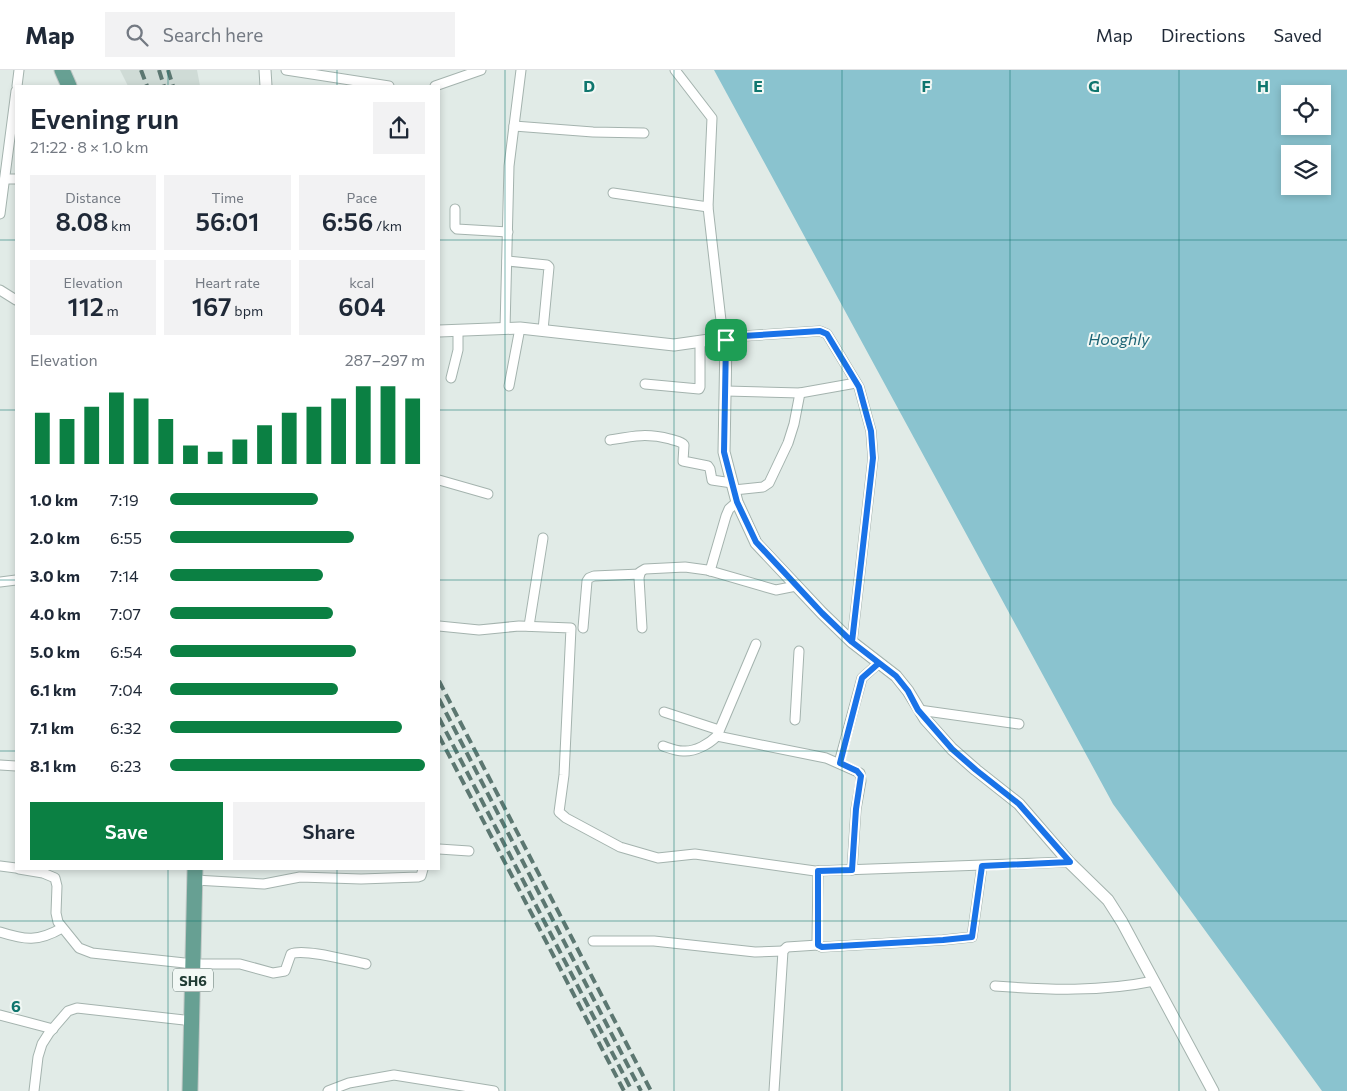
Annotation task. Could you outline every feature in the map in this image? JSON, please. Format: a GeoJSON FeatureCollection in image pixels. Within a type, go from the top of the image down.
{"type":"FeatureCollection","features":[{"type":"Feature","properties":{"kind":"main road"},"geometry":{"type":"LineString","coordinates":[[62,70],[69,85]]}},
{"type":"Feature","properties":{"kind":"main road","name":"SH6"},"geometry":{"type":"LineString","coordinates":[[190,1091],[195,874]]}},
{"type":"Feature","properties":{"kind":"street"},"geometry":{"type":"LineString","coordinates":[[17,85],[19,70]]}},
{"type":"Feature","properties":{"kind":"street"},"geometry":{"type":"LineString","coordinates":[[265,70],[266,85]]}},
{"type":"Feature","properties":{"kind":"street"},"geometry":{"type":"LineString","coordinates":[[286,70],[375,85]]}},
{"type":"Feature","properties":{"kind":"street"},"geometry":{"type":"LineString","coordinates":[[437,85],[467,72],[481,70]]}},
{"type":"Feature","properties":{"kind":"street"},"geometry":{"type":"LineString","coordinates":[[505,329],[509,166],[521,70]]}},
{"type":"Feature","properties":{"kind":"street"},"geometry":{"type":"LineString","coordinates":[[675,70],[712,118],[708,207],[725,339],[724,452],[737,502],[756,542],[796,586],[852,642],[901,681],[918,710],[952,749],[971,767],[1019,804],[1115,909],[1213,1091]]}},
{"type":"Feature","properties":{"kind":"street"},"geometry":{"type":"LineString","coordinates":[[0,214],[15,99]]}},
{"type":"Feature","properties":{"kind":"street"},"geometry":{"type":"LineString","coordinates":[[514,126],[593,132],[644,133]]}},
{"type":"Feature","properties":{"kind":"street"},"geometry":{"type":"LineString","coordinates":[[5,179],[15,179]]}},
{"type":"Feature","properties":{"kind":"street"},"geometry":{"type":"LineString","coordinates":[[613,192],[708,207]]}},
{"type":"Feature","properties":{"kind":"street"},"geometry":{"type":"LineString","coordinates":[[455,209],[455,227],[457,229],[508,232]]}},
{"type":"Feature","properties":{"kind":"street"},"geometry":{"type":"LineString","coordinates":[[507,261],[547,265],[549,267],[542,330]]}},
{"type":"Feature","properties":{"kind":"street"},"geometry":{"type":"LineString","coordinates":[[0,290],[15,299]]}},
{"type":"Feature","properties":{"kind":"street"},"geometry":{"type":"LineString","coordinates":[[509,386],[520,328]]}},
{"type":"Feature","properties":{"kind":"street"},"geometry":{"type":"LineString","coordinates":[[440,331],[520,328],[674,345],[743,336],[820,331],[827,334],[859,387],[871,431],[873,458],[852,642]]}},
{"type":"Feature","properties":{"kind":"street"},"geometry":{"type":"LineString","coordinates":[[451,378],[458,350],[458,331]]}},
{"type":"Feature","properties":{"kind":"street"},"geometry":{"type":"LineString","coordinates":[[645,384],[700,387],[700,342]]}},
{"type":"Feature","properties":{"kind":"street"},"geometry":{"type":"LineString","coordinates":[[726,392],[800,393],[856,382]]}},
{"type":"Feature","properties":{"kind":"street"},"geometry":{"type":"LineString","coordinates":[[610,440],[643,434],[681,442],[684,445],[683,461],[708,466],[712,480],[733,486],[764,487],[769,483],[788,443],[800,393]]}},
{"type":"Feature","properties":{"kind":"street"},"geometry":{"type":"LineString","coordinates":[[440,480],[488,494]]}},
{"type":"Feature","properties":{"kind":"street"},"geometry":{"type":"LineString","coordinates":[[710,570],[726,516],[729,509],[737,502]]}},
{"type":"Feature","properties":{"kind":"street"},"geometry":{"type":"LineString","coordinates":[[529,626],[543,538]]}},
{"type":"Feature","properties":{"kind":"street"},"geometry":{"type":"LineString","coordinates":[[583,628],[587,582],[589,578],[594,576],[640,574],[645,569],[685,567],[710,570],[776,590],[796,586]]}},
{"type":"Feature","properties":{"kind":"street"},"geometry":{"type":"LineString","coordinates":[[640,574],[642,628]]}},
{"type":"Feature","properties":{"kind":"street"},"geometry":{"type":"LineString","coordinates":[[0,582],[15,580]]}},
{"type":"Feature","properties":{"kind":"street"},"geometry":{"type":"LineString","coordinates":[[440,626],[479,630],[529,626],[571,628],[564,775],[559,808],[562,815],[620,847],[656,858],[694,854],[818,871],[1070,862]]}},
{"type":"Feature","properties":{"kind":"street"},"geometry":{"type":"LineString","coordinates":[[663,746],[684,752],[712,741],[718,733],[756,644]]}},
{"type":"Feature","properties":{"kind":"street"},"geometry":{"type":"LineString","coordinates":[[796,720],[799,651]]}},
{"type":"Feature","properties":{"kind":"street"},"geometry":{"type":"LineString","coordinates":[[840,763],[862,678],[879,663]]}},
{"type":"Feature","properties":{"kind":"street"},"geometry":{"type":"LineString","coordinates":[[918,710],[1018,724]]}},
{"type":"Feature","properties":{"kind":"street"},"geometry":{"type":"LineString","coordinates":[[664,712],[718,733],[819,756],[857,771],[861,776],[856,809],[852,870]]}},
{"type":"Feature","properties":{"kind":"street"},"geometry":{"type":"LineString","coordinates":[[0,765],[15,766]]}},
{"type":"Feature","properties":{"kind":"street"},"geometry":{"type":"LineString","coordinates":[[440,850],[468,851]]}},
{"type":"Feature","properties":{"kind":"street"},"geometry":{"type":"LineString","coordinates":[[0,866],[15,868]]}},
{"type":"Feature","properties":{"kind":"street"},"geometry":{"type":"LineString","coordinates":[[593,941],[654,941],[755,952],[783,951],[787,947],[818,945],[822,947],[972,937],[982,866]]}},
{"type":"Feature","properties":{"kind":"street"},"geometry":{"type":"LineString","coordinates":[[28,870],[55,878],[57,886],[56,918],[79,948],[92,953],[194,964],[240,964],[267,973],[285,971],[292,954],[296,952],[311,953],[366,964]]}},
{"type":"Feature","properties":{"kind":"street"},"geometry":{"type":"LineString","coordinates":[[195,874],[264,884],[300,877],[361,879],[418,877],[421,876],[423,870]]}},
{"type":"Feature","properties":{"kind":"street"},"geometry":{"type":"LineString","coordinates":[[818,871],[818,945]]}},
{"type":"Feature","properties":{"kind":"street"},"geometry":{"type":"LineString","coordinates":[[0,932],[35,939],[50,935],[62,928]]}},
{"type":"Feature","properties":{"kind":"street"},"geometry":{"type":"LineString","coordinates":[[774,1091],[783,951]]}},
{"type":"Feature","properties":{"kind":"street"},"geometry":{"type":"LineString","coordinates":[[995,986],[1093,989],[1117,988],[1154,981]]}},
{"type":"Feature","properties":{"kind":"street"},"geometry":{"type":"LineString","coordinates":[[34,1091],[40,1050],[45,1038],[68,1011],[77,1008],[192,1021]]}},
{"type":"Feature","properties":{"kind":"street"},"geometry":{"type":"LineString","coordinates":[[0,1015],[53,1029]]}},
{"type":"Feature","properties":{"kind":"street"},"geometry":{"type":"LineString","coordinates":[[328,1091],[349,1083],[394,1076],[494,1091]]}},
{"type":"Feature","properties":{"kind":"shaded area"},"geometry":{"type":"Polygon","coordinates":[[[120,70],[197,70],[200,85],[128,85],[120,70]]]}},
{"type":"Feature","properties":{"kind":"water","name":"Hooghly"},"geometry":{"type":"Polygon","coordinates":[[[714,70],[1347,70],[1347,1091],[1322,1091],[1113,804],[714,70]]]}},
{"type":"Feature","properties":{"kind":"railway"},"geometry":{"type":"LineString","coordinates":[[141,70],[147,85]]}},
{"type":"Feature","properties":{"kind":"railway"},"geometry":{"type":"LineString","coordinates":[[159,70],[164,85]]}},
{"type":"Feature","properties":{"kind":"railway"},"geometry":{"type":"LineString","coordinates":[[168,70],[173,85]]}},
{"type":"Feature","properties":{"kind":"railway"},"geometry":{"type":"LineString","coordinates":[[440,683],[651,1091]]}},
{"type":"Feature","properties":{"kind":"railway"},"geometry":{"type":"LineString","coordinates":[[440,701],[641,1091]]}},
{"type":"Feature","properties":{"kind":"railway"},"geometry":{"type":"LineString","coordinates":[[440,720],[632,1091]]}},
{"type":"Feature","properties":{"kind":"railway"},"geometry":{"type":"LineString","coordinates":[[440,738],[624,1091]]}},
{"type":"Feature","properties":{"kind":"route"},"geometry":{"type":"LineString","coordinates":[[726,340],[724,452],[737,502],[756,542],[822,613],[852,642],[879,663],[862,678],[840,763],[857,771],[861,776],[854,829],[852,870],[818,871],[818,945],[822,947],[970,938],[974,934],[982,866],[1070,862],[1019,804],[952,749],[918,710],[901,681],[896,676],[852,642],[873,458],[871,431],[859,387],[827,334],[820,331],[743,336],[726,340]]}}]}
